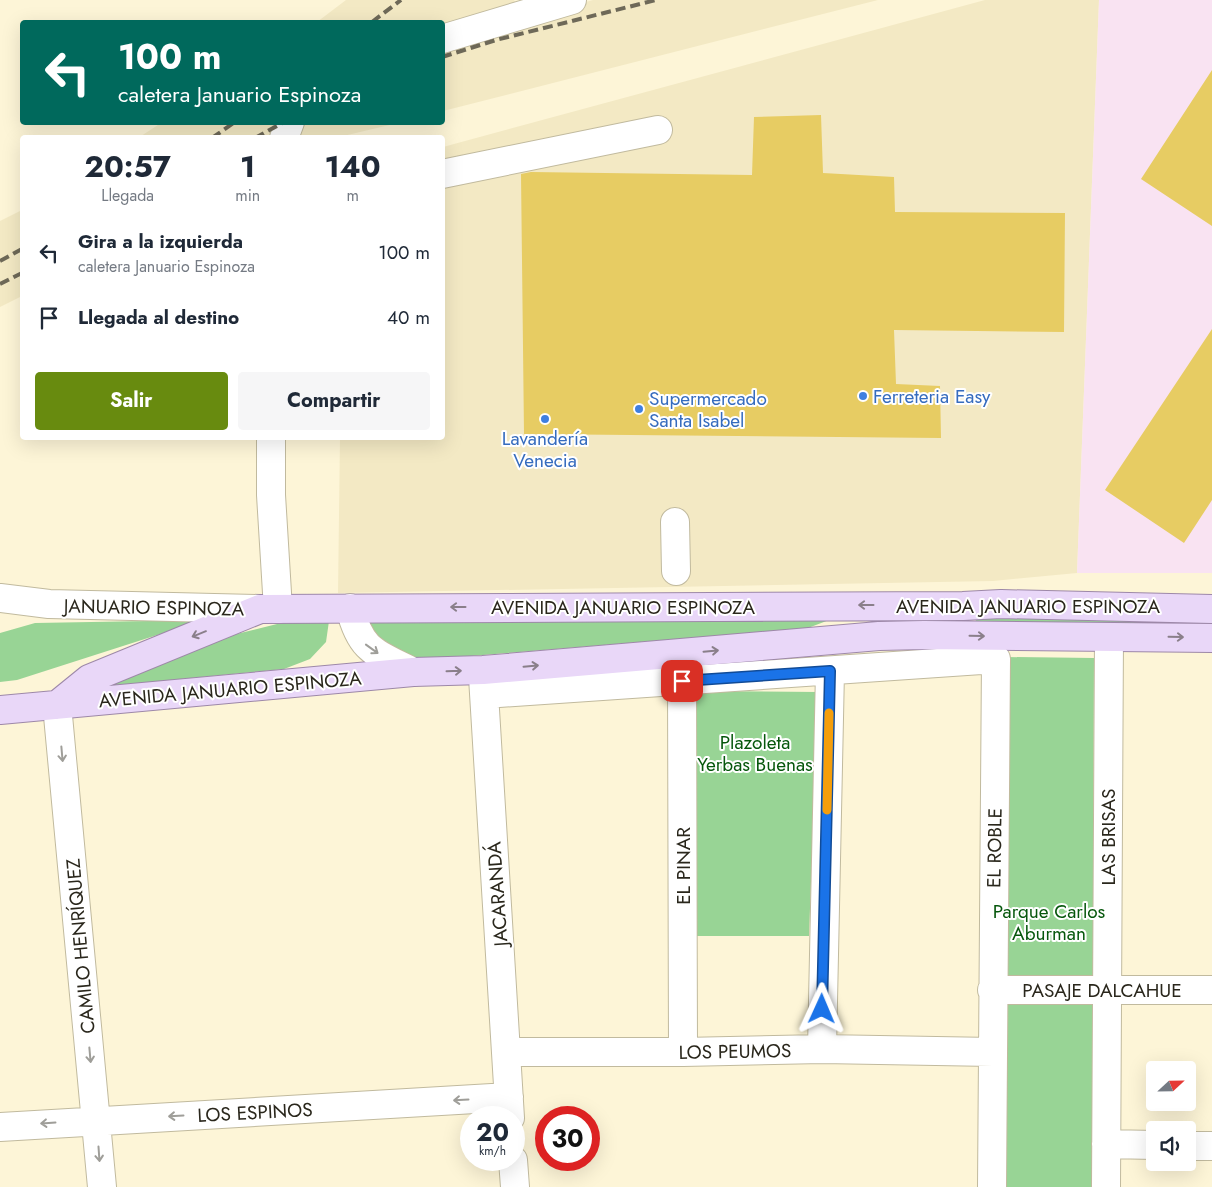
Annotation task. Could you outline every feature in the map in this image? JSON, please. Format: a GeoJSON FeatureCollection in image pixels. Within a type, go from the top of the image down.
{"type":"FeatureCollection","features":[{"type":"Feature","properties":{"kind":"main road","name":"AVENIDA JANUARIO ESPINOZA"},"geometry":{"type":"LineString","coordinates":[[57,705],[90,679],[269,609],[1010,604],[1212,609]]}},
{"type":"Feature","properties":{"kind":"main road","name":"AVENIDA JANUARIO ESPINOZA"},"geometry":{"type":"LineString","coordinates":[[0,710],[414,672],[484,682],[880,636],[1212,638]]}},
{"type":"Feature","properties":{"kind":"street"},"geometry":{"type":"LineString","coordinates":[[445,38],[572,0]]}},
{"type":"Feature","properties":{"kind":"street"},"geometry":{"type":"LineString","coordinates":[[445,173],[658,130]]}},
{"type":"Feature","properties":{"kind":"street"},"geometry":{"type":"LineString","coordinates":[[269,609],[271,440]]}},
{"type":"Feature","properties":{"kind":"street"},"geometry":{"type":"LineString","coordinates":[[675,522],[676,570]]}},
{"type":"Feature","properties":{"kind":"street","name":"JANUARIO ESPINOZA"},"geometry":{"type":"LineString","coordinates":[[0,598],[49,604],[269,609]]}},
{"type":"Feature","properties":{"kind":"street","name":"JANUARIO ESPINOZA"},"geometry":{"type":"LineString","coordinates":[[0,610],[49,604]]}},
{"type":"Feature","properties":{"kind":"street"},"geometry":{"type":"LineString","coordinates":[[924,635],[950,626],[977,605]]}},
{"type":"Feature","properties":{"kind":"street"},"geometry":{"type":"LineString","coordinates":[[350,608],[355,629],[368,648],[414,672]]}},
{"type":"Feature","properties":{"kind":"street","name":"LAS BRISAS"},"geometry":{"type":"LineString","coordinates":[[1106,1187],[1109,637]]}},
{"type":"Feature","properties":{"kind":"street","name":"EL ROBLE"},"geometry":{"type":"LineString","coordinates":[[830,671],[996,659],[992,1187]]}},
{"type":"Feature","properties":{"kind":"street"},"geometry":{"type":"LineString","coordinates":[[484,682],[682,681],[830,671],[822,1049]]}},
{"type":"Feature","properties":{"kind":"street","name":"EL PINAR"},"geometry":{"type":"LineString","coordinates":[[682,681],[683,1052]]}},
{"type":"Feature","properties":{"kind":"street","name":"JACARANDÁ"},"geometry":{"type":"LineString","coordinates":[[484,682],[510,1106]]}},
{"type":"Feature","properties":{"kind":"street","name":"CAMILO HENRÍQUEZ"},"geometry":{"type":"LineString","coordinates":[[57,705],[102,1187]]}},
{"type":"Feature","properties":{"kind":"street","name":"PASAJE DALCAHUE"},"geometry":{"type":"LineString","coordinates":[[992,990],[1212,990]]}},
{"type":"Feature","properties":{"kind":"street","name":"LOS PEUMOS"},"geometry":{"type":"LineString","coordinates":[[507,1052],[683,1052],[822,1049],[993,1052]]}},
{"type":"Feature","properties":{"kind":"street","name":"LOS ESPINOS"},"geometry":{"type":"LineString","coordinates":[[0,1127],[97,1120],[460,1109]]}},
{"type":"Feature","properties":{"kind":"street"},"geometry":{"type":"LineString","coordinates":[[1106,1144],[1146,1145]]}},
{"type":"Feature","properties":{"kind":"street"},"geometry":{"type":"LineString","coordinates":[[1196,1146],[1212,1146]]}},
{"type":"Feature","properties":{"kind":"street"},"geometry":{"type":"LineString","coordinates":[[513,1171],[514,1187]]}},
{"type":"Feature","properties":{"kind":"shaded area"},"geometry":{"type":"Polygon","coordinates":[[[346,0],[514,0],[525,19],[593,0],[878,0],[445,110],[445,20],[320,20],[346,0]]]}},
{"type":"Feature","properties":{"kind":"shaded area"},"geometry":{"type":"Polygon","coordinates":[[[985,0],[1099,0],[1077,573],[993,581],[338,593],[340,440],[445,440],[445,146],[985,0]]]}},
{"type":"Feature","properties":{"kind":"shaded area"},"geometry":{"type":"Polygon","coordinates":[[[1099,0],[1212,0],[1212,573],[1077,573],[1099,0]]]}},
{"type":"Feature","properties":{"kind":"shaded area"},"geometry":{"type":"Polygon","coordinates":[[[158,125],[390,125],[347,135],[143,135],[158,125]]]}},
{"type":"Feature","properties":{"kind":"shaded area"},"geometry":{"type":"Polygon","coordinates":[[[20,211],[20,297],[0,307],[0,221],[20,211]]]}},
{"type":"Feature","properties":{"kind":"green space"},"geometry":{"type":"Polygon","coordinates":[[[986,612],[1212,617],[1212,630],[968,627],[986,612]]]}},
{"type":"Feature","properties":{"kind":"green space"},"geometry":{"type":"Polygon","coordinates":[[[837,617],[808,628],[412,661],[379,644],[363,622],[837,617]]]}},
{"type":"Feature","properties":{"kind":"green space"},"geometry":{"type":"Polygon","coordinates":[[[204,620],[17,680],[0,682],[0,633],[35,623],[204,620]]]}},
{"type":"Feature","properties":{"kind":"green space"},"geometry":{"type":"Polygon","coordinates":[[[329,621],[326,642],[310,659],[284,669],[79,689],[216,639],[285,622],[329,621]]]}},
{"type":"Feature","properties":{"kind":"green space","name":"Parque Carlos Aburman"},"geometry":{"type":"Polygon","coordinates":[[[1006,657],[1094,658],[1092,1187],[1006,1187],[1006,657]]]}},
{"type":"Feature","properties":{"kind":"green space","name":"Plazoleta Yerbas Buenas"},"geometry":{"type":"Polygon","coordinates":[[[694,691],[818,692],[809,936],[696,936],[694,691]]]}},
{"type":"Feature","properties":{"kind":"building"},"geometry":{"type":"Polygon","coordinates":[[[1212,70],[1212,226],[1141,179],[1212,70]]]}},
{"type":"Feature","properties":{"kind":"building"},"geometry":{"type":"Polygon","coordinates":[[[821,115],[823,173],[894,177],[895,212],[1065,213],[1064,332],[894,330],[896,384],[940,386],[941,438],[524,434],[521,174],[531,172],[752,175],[754,117],[821,115]]]}},
{"type":"Feature","properties":{"kind":"building"},"geometry":{"type":"Polygon","coordinates":[[[1212,329],[1212,500],[1184,543],[1105,490],[1212,329]]]}},
{"type":"Feature","properties":{"kind":"railway"},"geometry":{"type":"LineString","coordinates":[[375,20],[401,0]]}},
{"type":"Feature","properties":{"kind":"railway"},"geometry":{"type":"LineString","coordinates":[[445,56],[496,40],[656,0]]}},
{"type":"Feature","properties":{"kind":"railway"},"geometry":{"type":"LineString","coordinates":[[216,135],[231,125]]}},
{"type":"Feature","properties":{"kind":"railway"},"geometry":{"type":"LineString","coordinates":[[260,135],[279,125]]}},
{"type":"Feature","properties":{"kind":"railway"},"geometry":{"type":"LineString","coordinates":[[0,261],[20,250]]}},
{"type":"Feature","properties":{"kind":"railway"},"geometry":{"type":"LineString","coordinates":[[0,284],[20,274]]}},
{"type":"Feature","properties":{"kind":"slow traffic"},"geometry":{"type":"LineString","coordinates":[[827,810],[829,713]]}},
{"type":"Feature","properties":{"kind":"place","name":"Ferreteria Easy"},"geometry":{"type":"Point","coordinates":[863,396]}},
{"type":"Feature","properties":{"kind":"place","name":"Supermercado Santa Isabel"},"geometry":{"type":"Point","coordinates":[639,409]}},
{"type":"Feature","properties":{"kind":"place","name":"Lavandería Venecia"},"geometry":{"type":"Point","coordinates":[545,419]}},
{"type":"Feature","properties":{"kind":"route"},"geometry":{"type":"LineString","coordinates":[[682,681],[830,671],[822,1009]]}}]}
